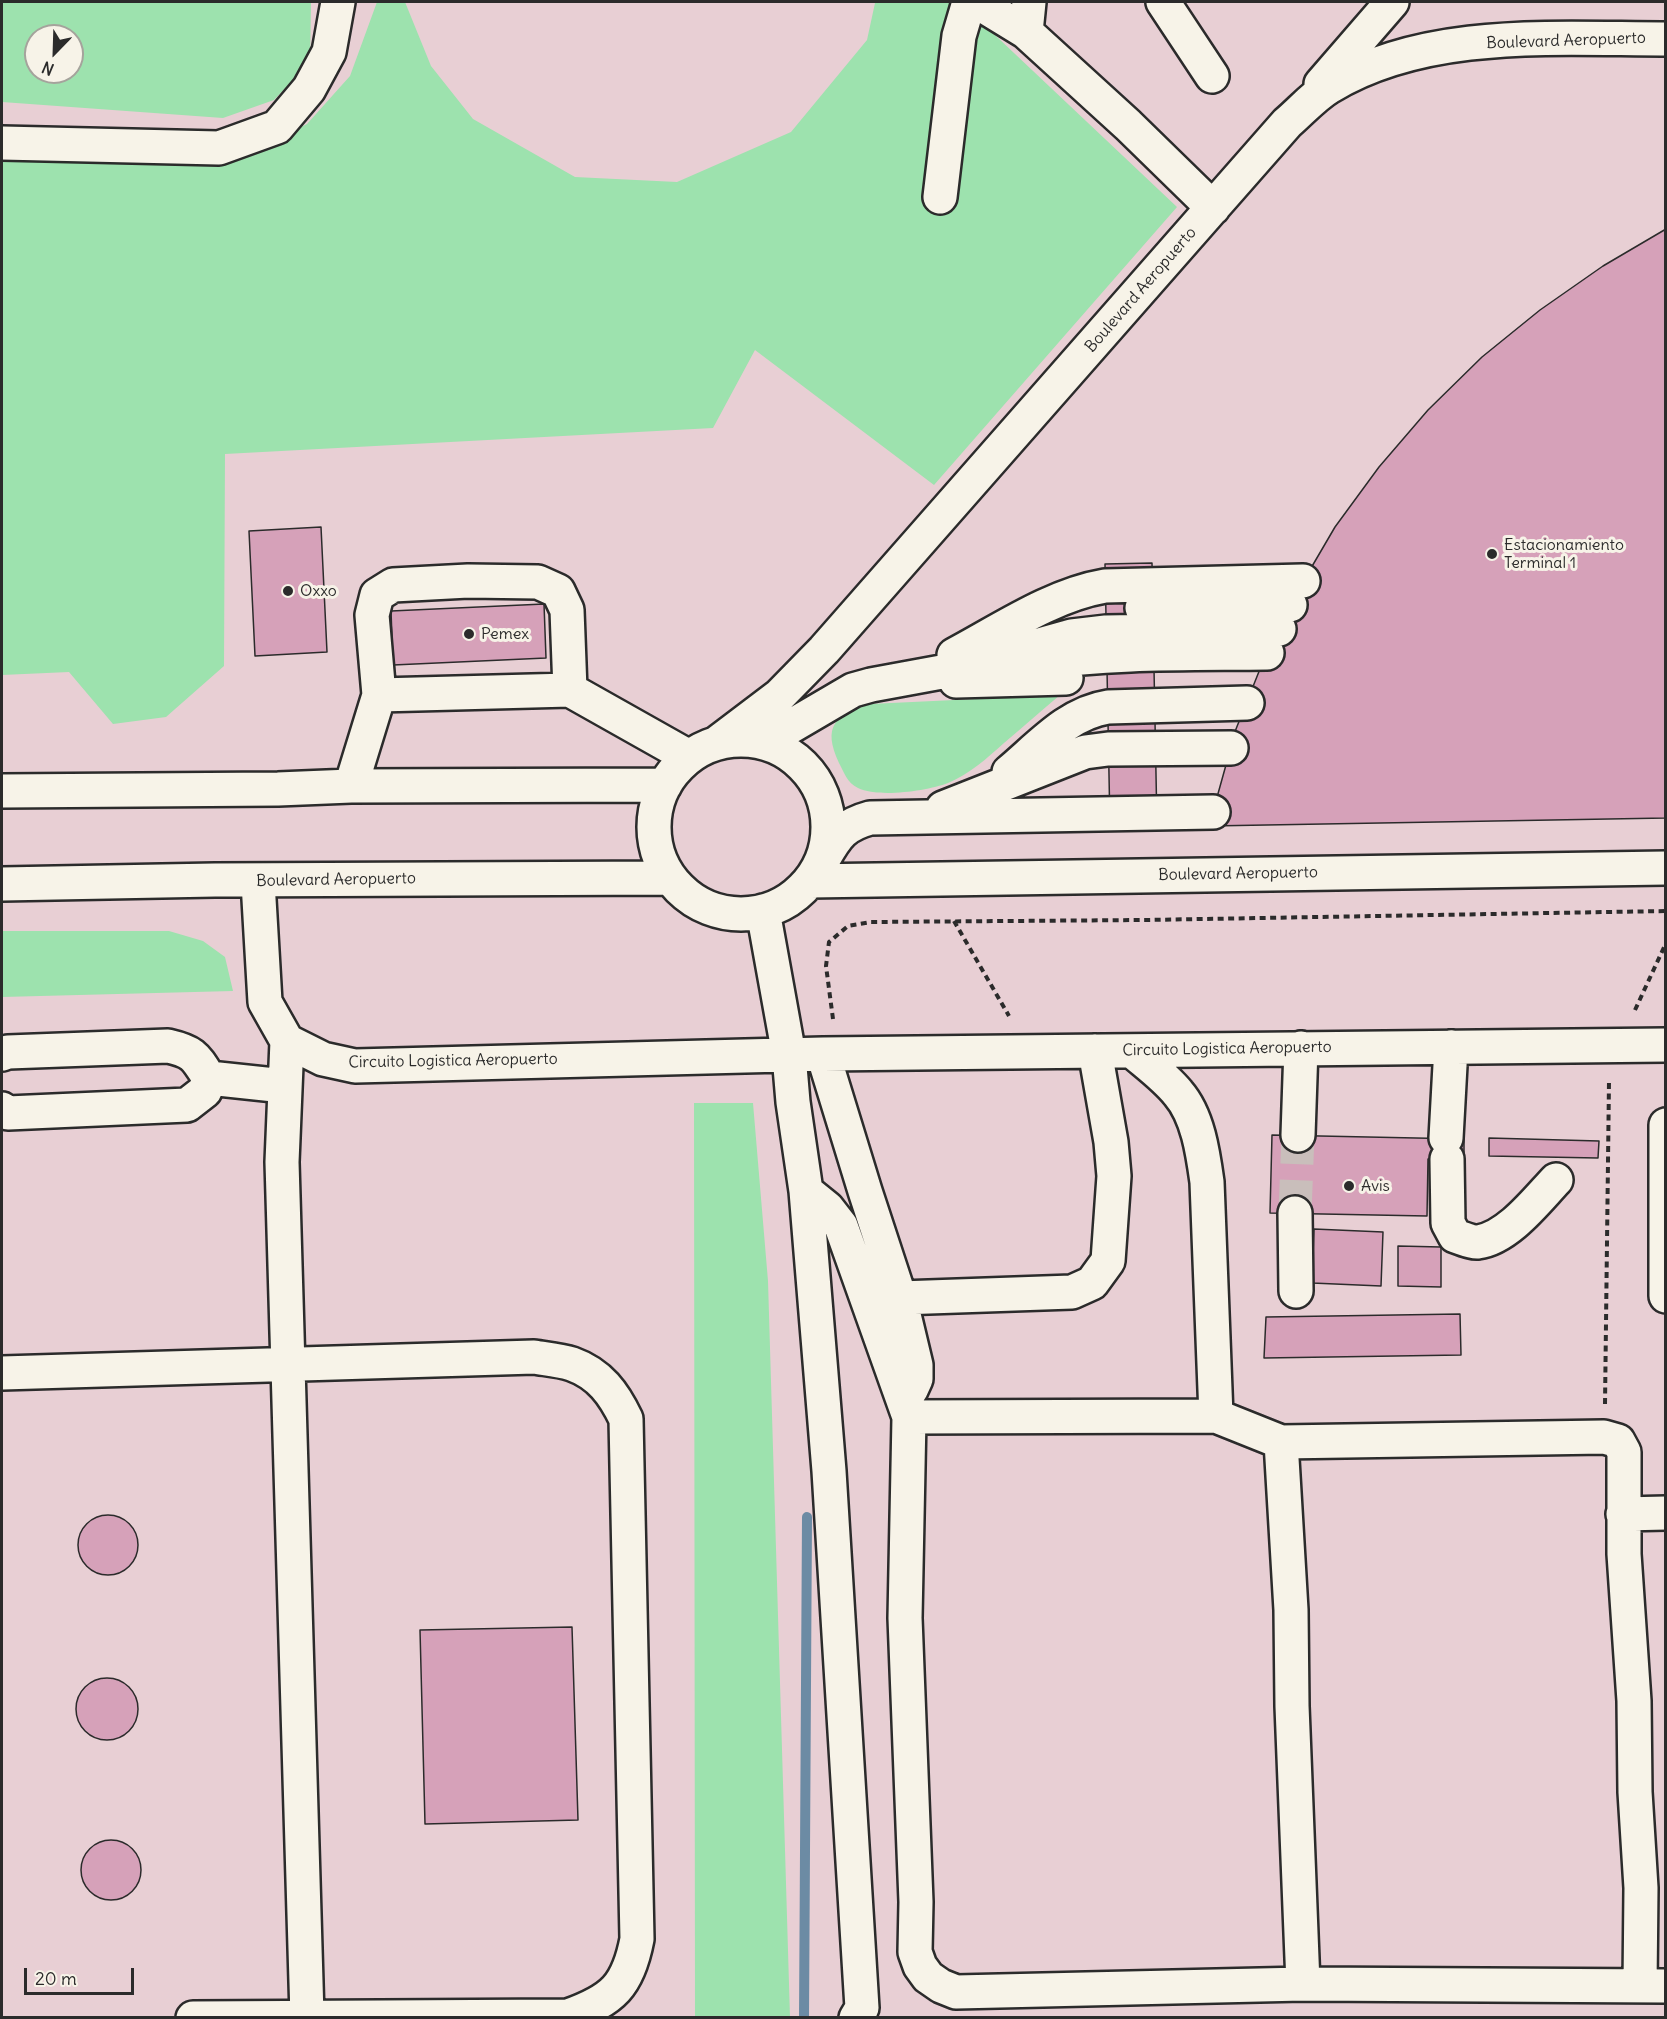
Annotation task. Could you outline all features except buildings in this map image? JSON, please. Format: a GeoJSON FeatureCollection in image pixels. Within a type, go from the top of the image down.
{"type":"FeatureCollection","features":[{"type":"Feature","properties":{"kind":"street"},"geometry":{"type":"LineString","coordinates":[[2,142],[219,148],[277,127],[309,89],[328,52],[338,2]]}},
{"type":"Feature","properties":{"kind":"street"},"geometry":{"type":"LineString","coordinates":[[940,197],[959,36],[969,2]]}},
{"type":"Feature","properties":{"kind":"street"},"geometry":{"type":"LineString","coordinates":[[977,2],[1027,17],[1128,125],[1213,208]]}},
{"type":"Feature","properties":{"kind":"street"},"geometry":{"type":"LineString","coordinates":[[1163,2],[1212,76]]}},
{"type":"Feature","properties":{"kind":"street"},"geometry":{"type":"LineString","coordinates":[[1287,123],[1392,2]]}},
{"type":"Feature","properties":{"kind":"street","name":"Boulevard Aeropuerto"},"geometry":{"type":"LineString","coordinates":[[717,747],[779,696],[824,650],[1287,123],[1328,87],[1378,62],[1440,47],[1524,39],[1665,39]]}},
{"type":"Feature","properties":{"kind":"street"},"geometry":{"type":"LineString","coordinates":[[351,786],[379,695],[372,615],[377,595],[393,585],[468,580],[538,582],[558,591],[567,610],[570,690]]}},
{"type":"Feature","properties":{"kind":"street"},"geometry":{"type":"LineString","coordinates":[[888,682],[929,669],[1056,601],[1086,589],[1105,586],[1251,699]]}},
{"type":"Feature","properties":{"kind":"street"},"geometry":{"type":"LineString","coordinates":[[1089,634],[1251,699],[1096,794],[870,818],[853,823],[842,831],[816,872],[789,900],[763,912],[737,914],[711,909],[688,896],[670,878],[658,856],[654,832],[656,807],[665,784],[675,769],[717,747],[783,731],[853,690],[939,673],[1072,636],[1089,634]]}},
{"type":"Feature","properties":{"kind":"street"},"geometry":{"type":"LineString","coordinates":[[888,682],[1251,699]]}},
{"type":"Feature","properties":{"kind":"street"},"geometry":{"type":"LineString","coordinates":[[379,695],[570,690],[717,747],[772,746],[796,759],[815,780],[824,799],[828,820],[828,842],[816,872]]}},
{"type":"Feature","properties":{"kind":"street"},"geometry":{"type":"LineString","coordinates":[[969,798],[1074,737],[1096,729],[1251,699]]}},
{"type":"Feature","properties":{"kind":"street"},"geometry":{"type":"LineString","coordinates":[[932,811],[1085,752],[1108,750],[1251,699]]}},
{"type":"Feature","properties":{"kind":"street"},"geometry":{"type":"LineString","coordinates":[[895,816],[1251,699]]}},
{"type":"Feature","properties":{"kind":"street"},"geometry":{"type":"LineString","coordinates":[[2,791],[665,784]]}},
{"type":"Feature","properties":{"kind":"street","name":"Boulevard Aeropuerto"},"geometry":{"type":"LineString","coordinates":[[816,872],[1665,868]]}},
{"type":"Feature","properties":{"kind":"street","name":"Boulevard Aeropuerto"},"geometry":{"type":"LineString","coordinates":[[2,884],[670,878]]}},
{"type":"Feature","properties":{"kind":"street"},"geometry":{"type":"LineString","coordinates":[[258,882],[265,1002],[287,1041],[282,1162],[307,2016]]}},
{"type":"Feature","properties":{"kind":"street"},"geometry":{"type":"LineString","coordinates":[[763,912],[789,1055],[793,1102],[806,1191],[830,1482],[863,2014]]}},
{"type":"Feature","properties":{"kind":"street","name":"Circuito Logistica Aeropuerto"},"geometry":{"type":"LineString","coordinates":[[287,1041],[323,1059],[355,1066],[789,1055],[829,1042],[1095,1051],[1665,1045]]}},
{"type":"Feature","properties":{"kind":"street"},"geometry":{"type":"LineString","coordinates":[[829,1042],[852,1150],[900,1298],[916,1365],[916,1379],[905,1406]]}},
{"type":"Feature","properties":{"kind":"street"},"geometry":{"type":"LineString","coordinates":[[2,1054],[168,1046],[183,1049],[196,1057],[209,1078],[205,1091],[187,1105],[8,1113],[2,1109]]}},
{"type":"Feature","properties":{"kind":"street"},"geometry":{"type":"LineString","coordinates":[[1451,1047],[1446,1149],[1448,1223],[1455,1236],[1478,1242],[1502,1232],[1556,1180]]}},
{"type":"Feature","properties":{"kind":"street"},"geometry":{"type":"LineString","coordinates":[[1298,1135],[1300,1048]]}},
{"type":"Feature","properties":{"kind":"street"},"geometry":{"type":"LineString","coordinates":[[1132,1050],[1179,1094],[1194,1125],[1202,1149],[1207,1182],[1216,1416]]}},
{"type":"Feature","properties":{"kind":"street"},"geometry":{"type":"LineString","coordinates":[[900,1298],[1072,1292],[1092,1283],[1108,1261],[1114,1176],[1111,1142],[1095,1051]]}},
{"type":"Feature","properties":{"kind":"street"},"geometry":{"type":"LineString","coordinates":[[209,1078],[284,1086]]}},
{"type":"Feature","properties":{"kind":"street"},"geometry":{"type":"LineString","coordinates":[[1665,1125],[1665,1296]]}},
{"type":"Feature","properties":{"kind":"street"},"geometry":{"type":"LineString","coordinates":[[806,1191],[827,1208],[841,1226],[905,1406],[906,1640],[916,1902],[915,1952],[920,1966],[928,1977],[956,1992],[1303,1983],[1653,1986],[1641,1888],[1635,1792],[1634,1701],[1623,1514],[1624,1452],[1611,1439],[1281,1442],[1216,1416],[905,1406]]}},
{"type":"Feature","properties":{"kind":"street"},"geometry":{"type":"LineString","coordinates":[[1295,1213],[1296,1291]]}},
{"type":"Feature","properties":{"kind":"street"},"geometry":{"type":"LineString","coordinates":[[2,1373],[534,1357],[571,1364],[595,1377],[615,1395],[626,1419],[637,1939],[626,1978],[610,1995],[590,2008],[568,2016],[193,2018]]}},
{"type":"Feature","properties":{"kind":"street"},"geometry":{"type":"LineString","coordinates":[[1281,1442],[1291,1610],[1292,1706],[1303,1983]]}},
{"type":"Feature","properties":{"kind":"street"},"geometry":{"type":"LineString","coordinates":[[1623,1514],[1665,1513]]}},
{"type":"Feature","properties":{"kind":"path"},"geometry":{"type":"LineString","coordinates":[[829,1042],[826,966],[829,942],[848,926],[871,922],[1145,920],[1665,910]]}},
{"type":"Feature","properties":{"kind":"path"},"geometry":{"type":"LineString","coordinates":[[954,921],[1010,1018]]}},
{"type":"Feature","properties":{"kind":"path"},"geometry":{"type":"LineString","coordinates":[[1611,1439],[1610,1046],[1628,1028],[1665,943]]}},
{"type":"Feature","properties":{"kind":"shaded area"},"geometry":{"type":"Polygon","coordinates":[[[2,2],[1665,2],[1665,2017],[2,2018],[2,2]]]}},
{"type":"Feature","properties":{"kind":"green space"},"geometry":{"type":"Polygon","coordinates":[[[2,2],[311,2],[310,62],[274,100],[223,118],[2,102],[2,2]]]}},
{"type":"Feature","properties":{"kind":"green space"},"geometry":{"type":"Polygon","coordinates":[[[377,2],[405,2],[431,66],[473,119],[575,177],[677,182],[791,132],[867,40],[875,3],[960,2],[1177,207],[934,485],[755,350],[713,428],[225,454],[224,666],[166,717],[113,724],[69,672],[2,675],[2,155],[236,160],[307,124],[350,76],[377,2]]]}},
{"type":"Feature","properties":{"kind":"green space"},"geometry":{"type":"Polygon","coordinates":[[[1060,695],[978,765],[964,775],[939,786],[890,793],[878,793],[858,788],[848,780],[834,750],[832,731],[835,724],[848,713],[870,704],[1060,695]]]}},
{"type":"Feature","properties":{"kind":"green space"},"geometry":{"type":"Polygon","coordinates":[[[2,931],[169,931],[203,941],[225,957],[233,991],[2,997],[2,931]]]}},
{"type":"Feature","properties":{"kind":"green space"},"geometry":{"type":"Polygon","coordinates":[[[694,1103],[753,1103],[768,1281],[790,2017],[695,2017],[694,1103]]]}},
{"type":"Feature","properties":{"kind":"waterway"},"geometry":{"type":"LineString","coordinates":[[804,2018],[807,1517]]}},
{"type":"Feature","properties":{"kind":"tunnel"},"geometry":{"type":"LineString","coordinates":[[1295,1213],[1298,1135]]}},
{"type":"Feature","properties":{"kind":"place","name":"Estacionamiento Terminal 1"},"geometry":{"type":"Point","coordinates":[1492,554]}},
{"type":"Feature","properties":{"kind":"place","name":"Oxxo"},"geometry":{"type":"Point","coordinates":[288,591]}},
{"type":"Feature","properties":{"kind":"place","name":"Pemex"},"geometry":{"type":"Point","coordinates":[469,634]}},
{"type":"Feature","properties":{"kind":"place","name":"Avis"},"geometry":{"type":"Point","coordinates":[1349,1186]}}]}
